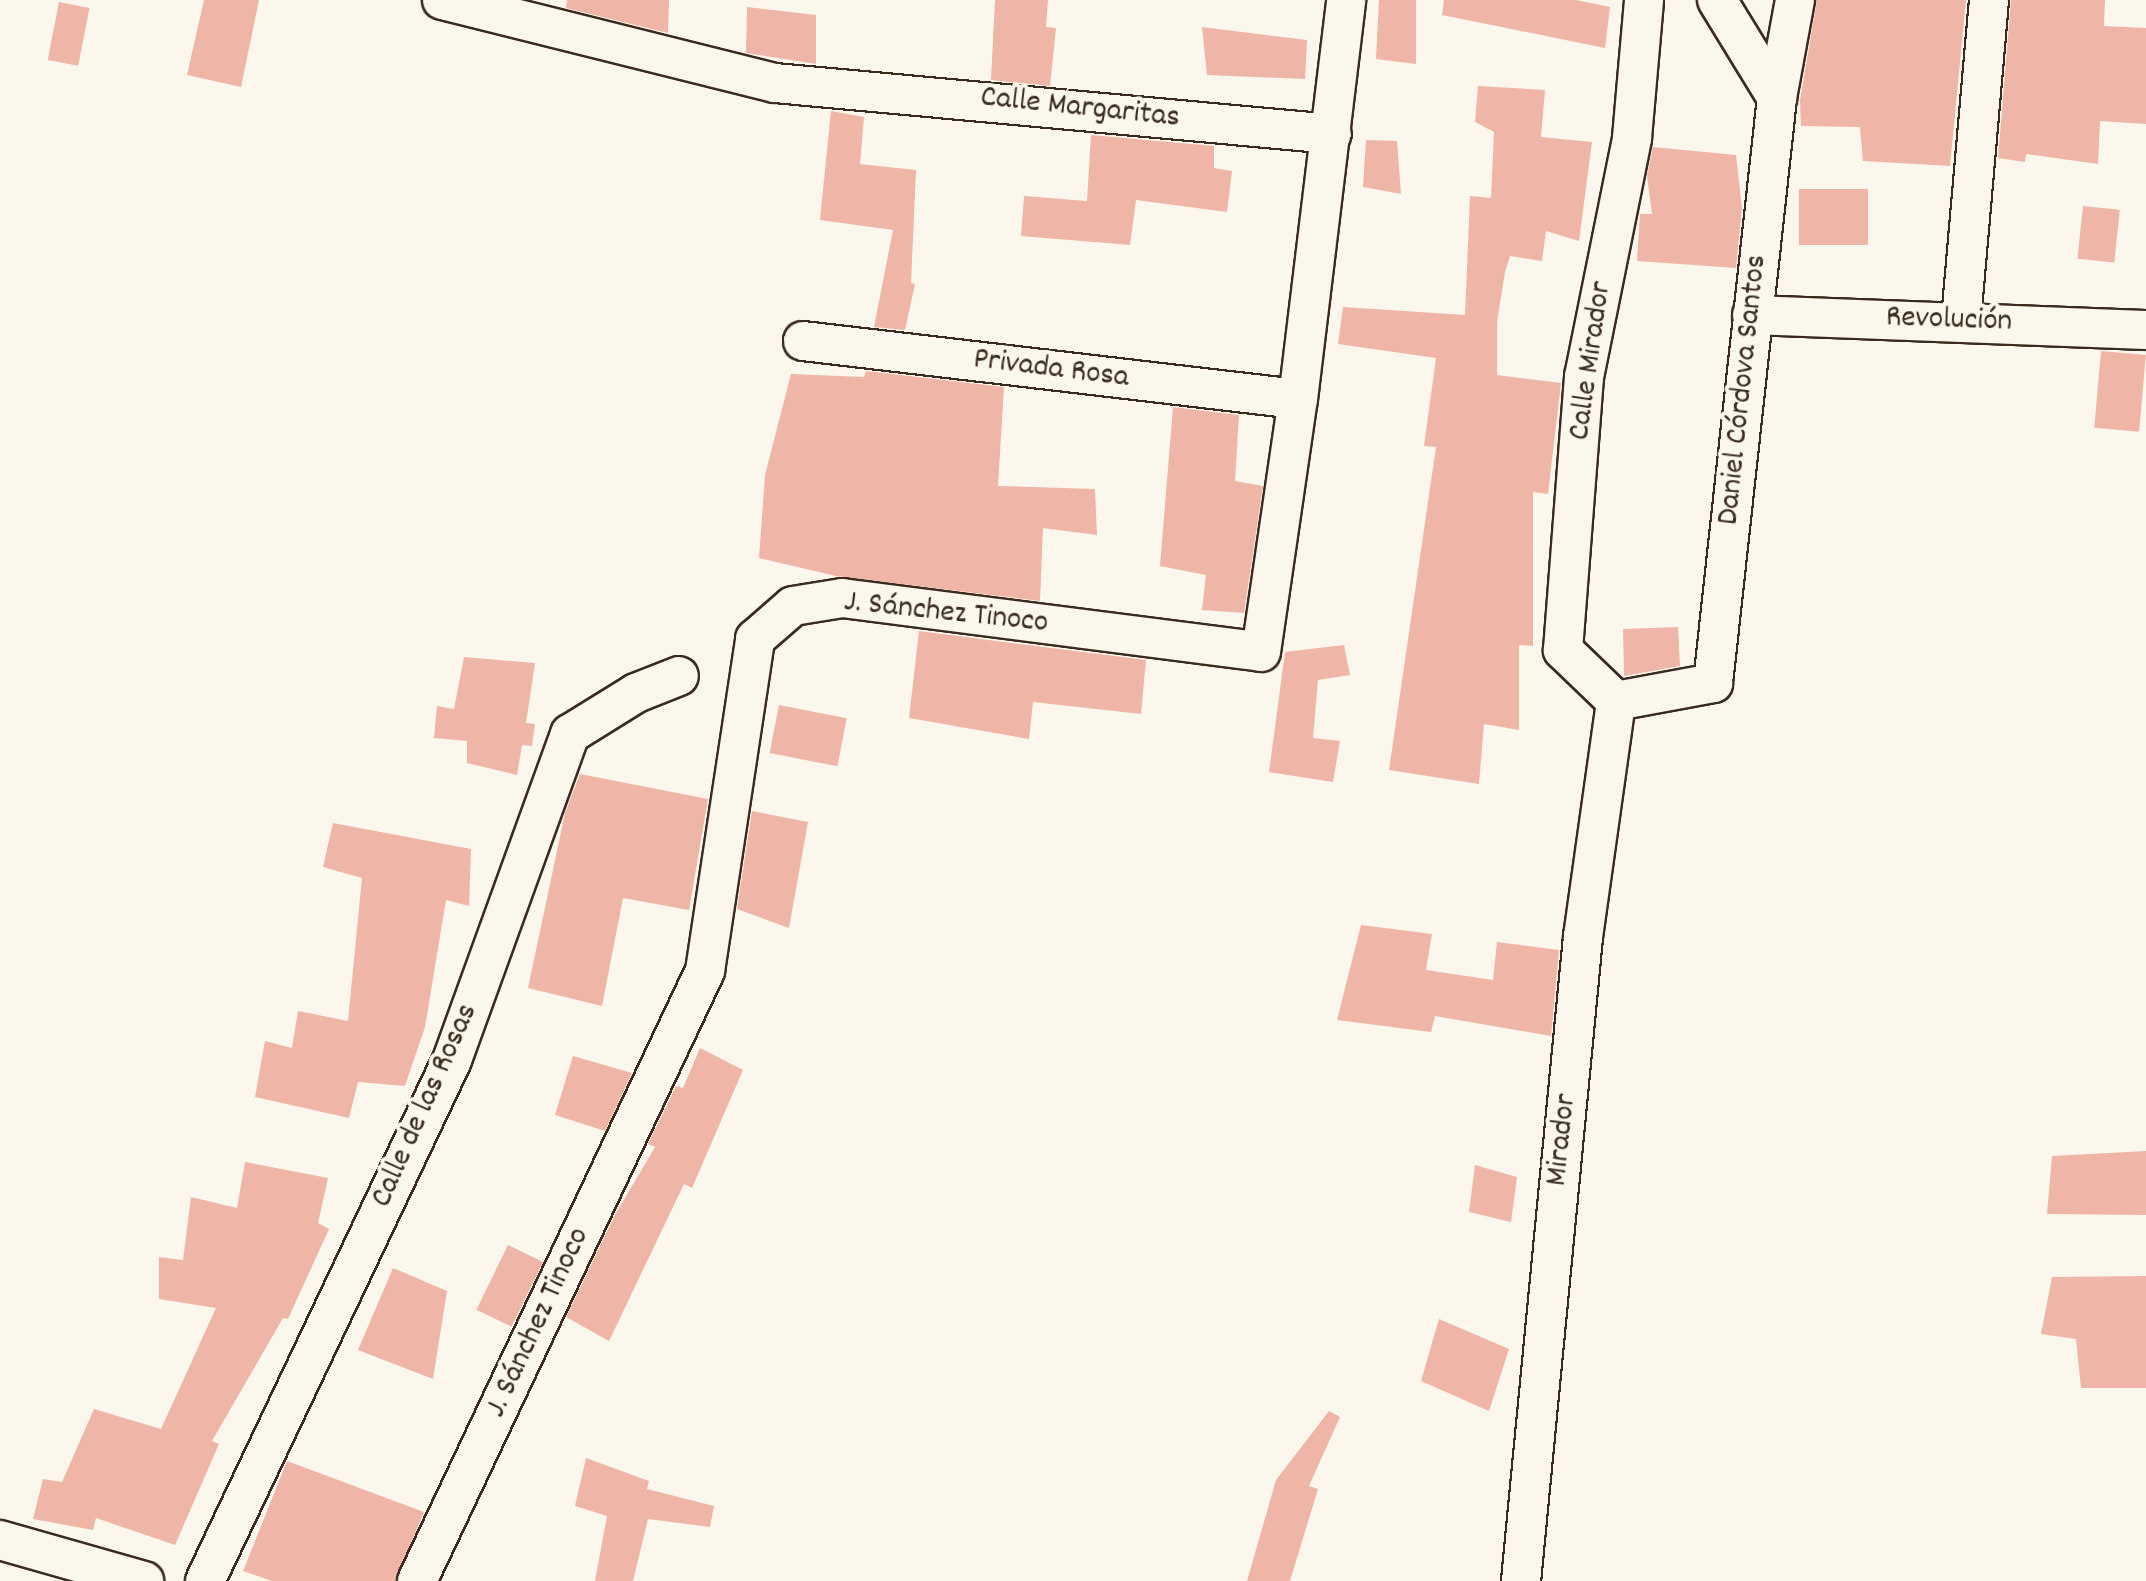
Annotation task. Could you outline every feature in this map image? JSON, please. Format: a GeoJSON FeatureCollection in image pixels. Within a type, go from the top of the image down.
{"type":"FeatureCollection","features":[{"type":"Feature","properties":{"kind":"street","name":"Calle Margaritas"},"geometry":{"type":"LineString","coordinates":[[442,0],[775,83],[829,84],[1332,134]]}},
{"type":"Feature","properties":{"kind":"street","name":"J. Sánchez Tinoco"},"geometry":{"type":"LineString","coordinates":[[417,1581],[705,971],[755,639],[793,606],[842,598],[1261,652],[1298,399],[1346,0]]}},
{"type":"Feature","properties":{"kind":"street","name":"Calle Mirador"},"geometry":{"type":"LineString","coordinates":[[1616,701],[1564,650],[1584,377],[1632,138],[1644,0]]}},
{"type":"Feature","properties":{"kind":"street"},"geometry":{"type":"LineString","coordinates":[[1717,0],[1777,98]]}},
{"type":"Feature","properties":{"kind":"street","name":"Daniel Córdova Santos"},"geometry":{"type":"LineString","coordinates":[[1616,701],[1713,683],[1777,98],[1795,0]]}},
{"type":"Feature","properties":{"kind":"street"},"geometry":{"type":"LineString","coordinates":[[1960,320],[1988,0]]}},
{"type":"Feature","properties":{"kind":"street","name":"Revolución"},"geometry":{"type":"LineString","coordinates":[[1752,315],[2146,330]]}},
{"type":"Feature","properties":{"kind":"street","name":"Privada Rosa"},"geometry":{"type":"LineString","coordinates":[[803,341],[1298,399]]}},
{"type":"Feature","properties":{"kind":"street","name":"Calle de las Rosas"},"geometry":{"type":"LineString","coordinates":[[205,1581],[452,1060],[570,734],[636,693],[679,676]]}},
{"type":"Feature","properties":{"kind":"street","name":"Mirador"},"geometry":{"type":"LineString","coordinates":[[1520,1581],[1583,937],[1616,701]]}},
{"type":"Feature","properties":{"kind":"street"},"geometry":{"type":"LineString","coordinates":[[0,1540],[144,1581]]}},
{"type":"Feature","properties":{"kind":"building"},"geometry":{"type":"Polygon","coordinates":[[[204,0],[259,0],[241,87],[187,75],[204,0]]]}},
{"type":"Feature","properties":{"kind":"building"},"geometry":{"type":"Polygon","coordinates":[[[567,0],[669,0],[668,33],[566,8],[567,0]]]}},
{"type":"Feature","properties":{"kind":"building"},"geometry":{"type":"Polygon","coordinates":[[[995,0],[1048,0],[1046,27],[1056,28],[1050,86],[991,80],[995,0]]]}},
{"type":"Feature","properties":{"kind":"building"},"geometry":{"type":"Polygon","coordinates":[[[1379,0],[1416,0],[1416,64],[1376,59],[1379,0]]]}},
{"type":"Feature","properties":{"kind":"building"},"geometry":{"type":"Polygon","coordinates":[[[1444,0],[1576,0],[1610,7],[1605,48],[1442,15],[1444,0]]]}},
{"type":"Feature","properties":{"kind":"building"},"geometry":{"type":"Polygon","coordinates":[[[1817,0],[1966,0],[1950,166],[1863,161],[1860,127],[1801,126],[1800,100],[1817,0]]]}},
{"type":"Feature","properties":{"kind":"building"},"geometry":{"type":"Polygon","coordinates":[[[2011,0],[2105,0],[2104,26],[2146,28],[2146,124],[2100,121],[2098,164],[2026,154],[2025,162],[1998,158],[2011,0]]]}},
{"type":"Feature","properties":{"kind":"building"},"geometry":{"type":"Polygon","coordinates":[[[59,2],[89,8],[78,66],[48,60],[59,2]]]}},
{"type":"Feature","properties":{"kind":"building"},"geometry":{"type":"Polygon","coordinates":[[[747,7],[816,15],[816,64],[746,53],[747,7]]]}},
{"type":"Feature","properties":{"kind":"building"},"geometry":{"type":"Polygon","coordinates":[[[1202,27],[1307,40],[1305,79],[1207,75],[1202,27]]]}},
{"type":"Feature","properties":{"kind":"building"},"geometry":{"type":"Polygon","coordinates":[[[1478,86],[1545,90],[1541,137],[1592,142],[1579,241],[1546,231],[1542,261],[1510,256],[1505,272],[1497,322],[1497,375],[1561,383],[1548,494],[1533,492],[1533,646],[1519,645],[1519,730],[1484,724],[1479,784],[1389,770],[1436,447],[1424,446],[1436,358],[1338,344],[1343,307],[1465,315],[1470,196],[1491,198],[1494,132],[1475,122],[1478,86]]]}},
{"type":"Feature","properties":{"kind":"building"},"geometry":{"type":"Polygon","coordinates":[[[831,111],[864,117],[860,164],[916,170],[911,283],[915,284],[905,330],[874,327],[893,230],[820,220],[831,111]]]}},
{"type":"Feature","properties":{"kind":"building"},"geometry":{"type":"Polygon","coordinates":[[[1091,135],[1214,146],[1214,168],[1232,171],[1227,212],[1136,200],[1130,245],[1021,236],[1024,196],[1087,201],[1091,135]]]}},
{"type":"Feature","properties":{"kind":"building"},"geometry":{"type":"Polygon","coordinates":[[[1366,140],[1397,141],[1401,194],[1363,187],[1366,140]]]}},
{"type":"Feature","properties":{"kind":"building"},"geometry":{"type":"Polygon","coordinates":[[[1653,147],[1736,155],[1742,208],[1736,268],[1637,261],[1640,214],[1652,214],[1647,176],[1653,147]]]}},
{"type":"Feature","properties":{"kind":"building"},"geometry":{"type":"Polygon","coordinates":[[[1799,189],[1868,189],[1868,245],[1799,245],[1799,189]]]}},
{"type":"Feature","properties":{"kind":"building"},"geometry":{"type":"Polygon","coordinates":[[[2083,206],[2120,210],[2114,263],[2077,259],[2083,206]]]}},
{"type":"Feature","properties":{"kind":"building"},"geometry":{"type":"Polygon","coordinates":[[[2101,351],[2146,355],[2139,432],[2094,428],[2101,351]]]}},
{"type":"Feature","properties":{"kind":"building"},"geometry":{"type":"Polygon","coordinates":[[[866,371],[1004,387],[998,486],[1095,489],[1097,535],[1043,528],[1040,601],[836,576],[759,558],[765,475],[791,374],[864,377],[866,371]]]}},
{"type":"Feature","properties":{"kind":"building"},"geometry":{"type":"Polygon","coordinates":[[[1173,407],[1239,415],[1235,481],[1263,486],[1244,613],[1202,610],[1206,575],[1160,566],[1173,407]]]}},
{"type":"Feature","properties":{"kind":"building"},"geometry":{"type":"Polygon","coordinates":[[[1678,627],[1680,666],[1624,676],[1623,629],[1678,627]]]}},
{"type":"Feature","properties":{"kind":"building"},"geometry":{"type":"Polygon","coordinates":[[[919,631],[1146,660],[1141,714],[1033,702],[1029,739],[909,718],[919,631]]]}},
{"type":"Feature","properties":{"kind":"building"},"geometry":{"type":"Polygon","coordinates":[[[1344,645],[1350,675],[1318,680],[1313,738],[1340,741],[1333,782],[1269,772],[1285,652],[1344,645]]]}},
{"type":"Feature","properties":{"kind":"building"},"geometry":{"type":"Polygon","coordinates":[[[464,657],[535,663],[526,723],[535,724],[532,746],[522,745],[517,775],[467,763],[467,741],[434,738],[437,706],[454,709],[464,657]]]}},
{"type":"Feature","properties":{"kind":"building"},"geometry":{"type":"Polygon","coordinates":[[[779,705],[847,718],[837,766],[770,753],[779,705]]]}},
{"type":"Feature","properties":{"kind":"building"},"geometry":{"type":"Polygon","coordinates":[[[580,774],[708,799],[689,910],[623,898],[602,1006],[528,988],[565,813],[580,774]]]}},
{"type":"Feature","properties":{"kind":"building"},"geometry":{"type":"Polygon","coordinates":[[[752,811],[808,822],[789,928],[737,909],[752,811]]]}},
{"type":"Feature","properties":{"kind":"building"},"geometry":{"type":"Polygon","coordinates":[[[333,823],[471,849],[469,906],[446,900],[425,1027],[405,1086],[358,1082],[349,1118],[255,1097],[265,1041],[292,1048],[298,1011],[348,1021],[362,878],[323,867],[333,823]]]}},
{"type":"Feature","properties":{"kind":"building"},"geometry":{"type":"Polygon","coordinates":[[[1361,925],[1432,934],[1426,970],[1493,980],[1497,942],[1559,950],[1551,1036],[1435,1016],[1431,1032],[1337,1020],[1361,925]]]}},
{"type":"Feature","properties":{"kind":"building"},"geometry":{"type":"Polygon","coordinates":[[[700,1048],[743,1070],[692,1188],[684,1184],[609,1341],[566,1317],[615,1215],[655,1147],[648,1144],[676,1086],[683,1088],[700,1048]]]}},
{"type":"Feature","properties":{"kind":"building"},"geometry":{"type":"Polygon","coordinates":[[[573,1056],[632,1073],[605,1131],[555,1115],[573,1056]]]}},
{"type":"Feature","properties":{"kind":"building"},"geometry":{"type":"Polygon","coordinates":[[[2146,1151],[2146,1215],[2047,1214],[2052,1156],[2146,1151]]]}},
{"type":"Feature","properties":{"kind":"building"},"geometry":{"type":"Polygon","coordinates":[[[245,1162],[328,1178],[318,1223],[329,1229],[288,1319],[283,1318],[212,1441],[219,1444],[175,1545],[96,1518],[93,1530],[33,1519],[43,1479],[62,1482],[94,1409],[161,1429],[216,1308],[159,1299],[159,1257],[183,1260],[191,1197],[237,1208],[245,1162]]]}},
{"type":"Feature","properties":{"kind":"building"},"geometry":{"type":"Polygon","coordinates":[[[1475,1165],[1517,1177],[1511,1222],[1469,1212],[1475,1165]]]}},
{"type":"Feature","properties":{"kind":"building"},"geometry":{"type":"Polygon","coordinates":[[[508,1245],[543,1262],[511,1327],[476,1310],[508,1245]]]}},
{"type":"Feature","properties":{"kind":"building"},"geometry":{"type":"Polygon","coordinates":[[[393,1268],[447,1291],[433,1379],[358,1350],[393,1268]]]}},
{"type":"Feature","properties":{"kind":"building"},"geometry":{"type":"Polygon","coordinates":[[[2146,1276],[2146,1388],[2081,1388],[2076,1339],[2041,1334],[2052,1277],[2146,1276]]]}},
{"type":"Feature","properties":{"kind":"building"},"geometry":{"type":"Polygon","coordinates":[[[1439,1319],[1509,1349],[1489,1411],[1421,1381],[1439,1319]]]}},
{"type":"Feature","properties":{"kind":"building"},"geometry":{"type":"Polygon","coordinates":[[[1329,1411],[1340,1417],[1309,1486],[1318,1489],[1290,1581],[1247,1581],[1276,1480],[1329,1411]]]}},
{"type":"Feature","properties":{"kind":"building"},"geometry":{"type":"Polygon","coordinates":[[[586,1458],[649,1481],[647,1489],[714,1506],[710,1527],[648,1519],[633,1581],[595,1581],[607,1516],[575,1506],[586,1458]]]}},
{"type":"Feature","properties":{"kind":"building"},"geometry":{"type":"Polygon","coordinates":[[[287,1461],[424,1512],[395,1581],[272,1581],[243,1571],[287,1461]]]}}]}
